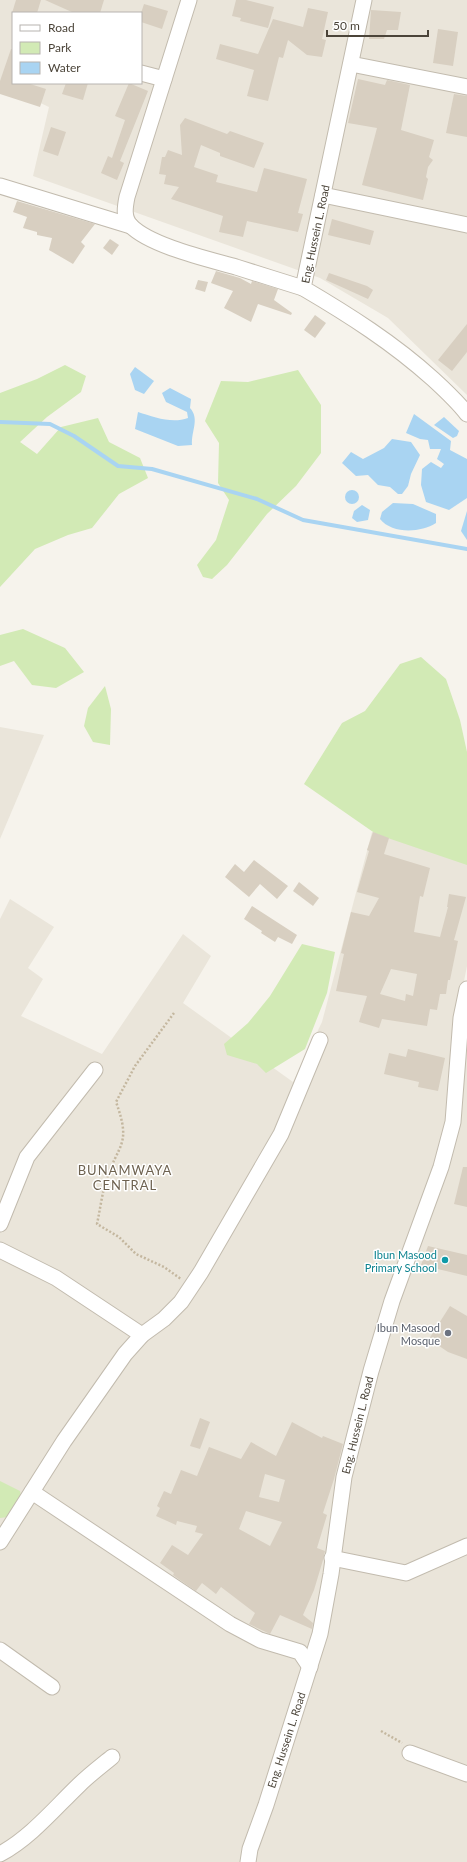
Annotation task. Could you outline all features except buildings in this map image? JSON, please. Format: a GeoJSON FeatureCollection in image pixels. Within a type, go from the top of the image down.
{"type":"FeatureCollection","features":[{"type":"Feature","properties":{"kind":"street"},"geometry":{"type":"LineString","coordinates":[[189,0],[127,197],[125,211],[126,219],[131,226],[141,234],[172,248],[303,288]]}},
{"type":"Feature","properties":{"kind":"street","name":"Eng. Hussein L. Road"},"geometry":{"type":"LineString","coordinates":[[364,0],[303,288],[377,334],[414,362],[467,414]]}},
{"type":"Feature","properties":{"kind":"street"},"geometry":{"type":"LineString","coordinates":[[351,64],[467,87]]}},
{"type":"Feature","properties":{"kind":"street"},"geometry":{"type":"LineString","coordinates":[[142,73],[164,79]]}},
{"type":"Feature","properties":{"kind":"street"},"geometry":{"type":"LineString","coordinates":[[0,186],[131,226]]}},
{"type":"Feature","properties":{"kind":"street"},"geometry":{"type":"LineString","coordinates":[[323,195],[467,225]]}},
{"type":"Feature","properties":{"kind":"street","name":"Eng. Hussein L. Road"},"geometry":{"type":"LineString","coordinates":[[248,1862],[250,1849],[310,1667],[325,1609],[344,1477],[371,1371],[392,1301],[441,1167],[453,1122],[461,1018],[467,989]]}},
{"type":"Feature","properties":{"kind":"street"},"geometry":{"type":"LineString","coordinates":[[0,1542],[64,1441],[125,1354],[142,1335],[164,1319],[180,1302],[191,1286],[281,1134],[320,1040]]}},
{"type":"Feature","properties":{"kind":"street"},"geometry":{"type":"LineString","coordinates":[[0,1224],[27,1157],[95,1070]]}},
{"type":"Feature","properties":{"kind":"street"},"geometry":{"type":"LineString","coordinates":[[0,1250],[56,1278],[142,1335]]}},
{"type":"Feature","properties":{"kind":"street"},"geometry":{"type":"LineString","coordinates":[[32,1492],[230,1624],[260,1640],[300,1652],[310,1667]]}},
{"type":"Feature","properties":{"kind":"street"},"geometry":{"type":"LineString","coordinates":[[332,1558],[406,1573],[467,1546]]}},
{"type":"Feature","properties":{"kind":"street"},"geometry":{"type":"LineString","coordinates":[[0,1650],[52,1687]]}},
{"type":"Feature","properties":{"kind":"street"},"geometry":{"type":"LineString","coordinates":[[410,1753],[467,1774]]}},
{"type":"Feature","properties":{"kind":"street"},"geometry":{"type":"LineString","coordinates":[[0,1854],[25,1836],[79,1785],[112,1757]]}},
{"type":"Feature","properties":{"kind":"path"},"geometry":{"type":"LineString","coordinates":[[174,1013],[135,1066],[116,1102],[123,1121],[124,1140],[106,1181],[97,1224],[119,1237],[136,1254],[164,1267],[191,1286]]}},
{"type":"Feature","properties":{"kind":"path"},"geometry":{"type":"LineString","coordinates":[[381,1731],[402,1742],[410,1753]]}},
{"type":"Feature","properties":{"kind":"shaded area"},"geometry":{"type":"Polygon","coordinates":[[[0,0],[467,0],[467,395],[388,318],[320,278],[33,176],[49,107],[0,84],[0,0]]]}},
{"type":"Feature","properties":{"kind":"shaded area"},"geometry":{"type":"Polygon","coordinates":[[[0,727],[44,735],[0,839],[0,727]]]}},
{"type":"Feature","properties":{"kind":"shaded area"},"geometry":{"type":"Polygon","coordinates":[[[372,832],[467,862],[467,966],[464,981],[467,981],[467,1862],[0,1862],[0,919],[10,899],[54,927],[28,968],[43,979],[21,1016],[102,1054],[183,934],[211,956],[183,1003],[293,1082],[322,1022],[372,832]]]}},
{"type":"Feature","properties":{"kind":"green space"},"geometry":{"type":"Polygon","coordinates":[[[65,365],[86,376],[81,392],[47,417],[20,442],[37,454],[61,427],[98,418],[109,442],[140,458],[148,478],[119,494],[92,528],[68,535],[35,549],[0,587],[0,393],[37,379],[65,365]]]}},
{"type":"Feature","properties":{"kind":"green space"},"geometry":{"type":"Polygon","coordinates":[[[298,370],[321,405],[321,453],[296,486],[267,514],[227,565],[212,579],[203,577],[197,565],[216,540],[229,500],[218,483],[219,443],[205,421],[221,381],[248,382],[298,370]]]}},
{"type":"Feature","properties":{"kind":"green space"},"geometry":{"type":"Polygon","coordinates":[[[23,629],[65,648],[84,672],[56,688],[32,685],[14,661],[0,666],[0,635],[23,629]]]}},
{"type":"Feature","properties":{"kind":"green space"},"geometry":{"type":"Polygon","coordinates":[[[421,657],[446,679],[460,720],[467,752],[467,865],[376,834],[304,784],[342,723],[365,711],[400,664],[421,657]]]}},
{"type":"Feature","properties":{"kind":"green space"},"geometry":{"type":"Polygon","coordinates":[[[105,686],[111,709],[110,745],[93,742],[84,726],[88,708],[105,686]]]}},
{"type":"Feature","properties":{"kind":"green space"},"geometry":{"type":"Polygon","coordinates":[[[302,944],[335,952],[327,993],[305,1049],[266,1073],[257,1064],[227,1055],[224,1044],[248,1023],[270,996],[302,944]]]}},
{"type":"Feature","properties":{"kind":"green space"},"geometry":{"type":"Polygon","coordinates":[[[0,1481],[20,1491],[21,1496],[8,1517],[0,1518],[0,1481]]]}},
{"type":"Feature","properties":{"kind":"water"},"geometry":{"type":"Polygon","coordinates":[[[135,367],[154,381],[144,394],[135,390],[130,374],[135,367]]]}},
{"type":"Feature","properties":{"kind":"water"},"geometry":{"type":"Polygon","coordinates":[[[170,388],[191,399],[190,408],[193,412],[195,421],[192,445],[178,446],[135,429],[138,412],[169,420],[182,420],[188,418],[187,412],[166,402],[162,393],[170,388]]]}},
{"type":"Feature","properties":{"kind":"water"},"geometry":{"type":"Polygon","coordinates":[[[414,414],[451,441],[450,450],[467,459],[467,498],[449,510],[426,502],[421,485],[422,469],[431,462],[441,468],[444,464],[437,459],[441,449],[430,449],[428,440],[420,439],[406,433],[414,414]]]}},
{"type":"Feature","properties":{"kind":"water"},"geometry":{"type":"Polygon","coordinates":[[[444,417],[459,431],[457,436],[453,438],[434,425],[444,417]]]}},
{"type":"Feature","properties":{"kind":"water"},"geometry":{"type":"Polygon","coordinates":[[[392,439],[411,442],[420,455],[411,474],[408,486],[402,494],[398,494],[390,487],[378,485],[368,475],[356,476],[342,463],[351,452],[363,459],[384,448],[392,439]]]}},
{"type":"Feature","properties":{"kind":"water"},"geometry":{"type":"Polygon","coordinates":[[[352,490],[357,492],[359,497],[357,502],[352,504],[347,502],[345,497],[347,492],[352,490]]]}},
{"type":"Feature","properties":{"kind":"water"},"geometry":{"type":"Polygon","coordinates":[[[393,503],[413,504],[436,514],[436,523],[422,529],[414,530],[399,529],[385,524],[380,519],[382,512],[393,503]]]}},
{"type":"Feature","properties":{"kind":"water"},"geometry":{"type":"Polygon","coordinates":[[[362,505],[370,510],[368,520],[357,522],[352,518],[354,511],[362,505]]]}},
{"type":"Feature","properties":{"kind":"water"},"geometry":{"type":"Polygon","coordinates":[[[467,511],[467,540],[461,531],[467,511]]]}},
{"type":"Feature","properties":{"kind":"waterway"},"geometry":{"type":"LineString","coordinates":[[0,422],[50,424],[74,436],[118,466],[152,469],[257,499],[303,520],[467,549]]}},
{"type":"Feature","properties":{"kind":"place","name":"Ibun Masood Primary School"},"geometry":{"type":"Point","coordinates":[445,1260]}},
{"type":"Feature","properties":{"kind":"place","name":"Ibun Masood Mosque"},"geometry":{"type":"Point","coordinates":[448,1333]}},
{"type":"Feature","properties":{"kind":"district","name":"BUNAMWAYA CENTRAL"},"geometry":{"type":"Point","coordinates":[125,1178]}}]}
